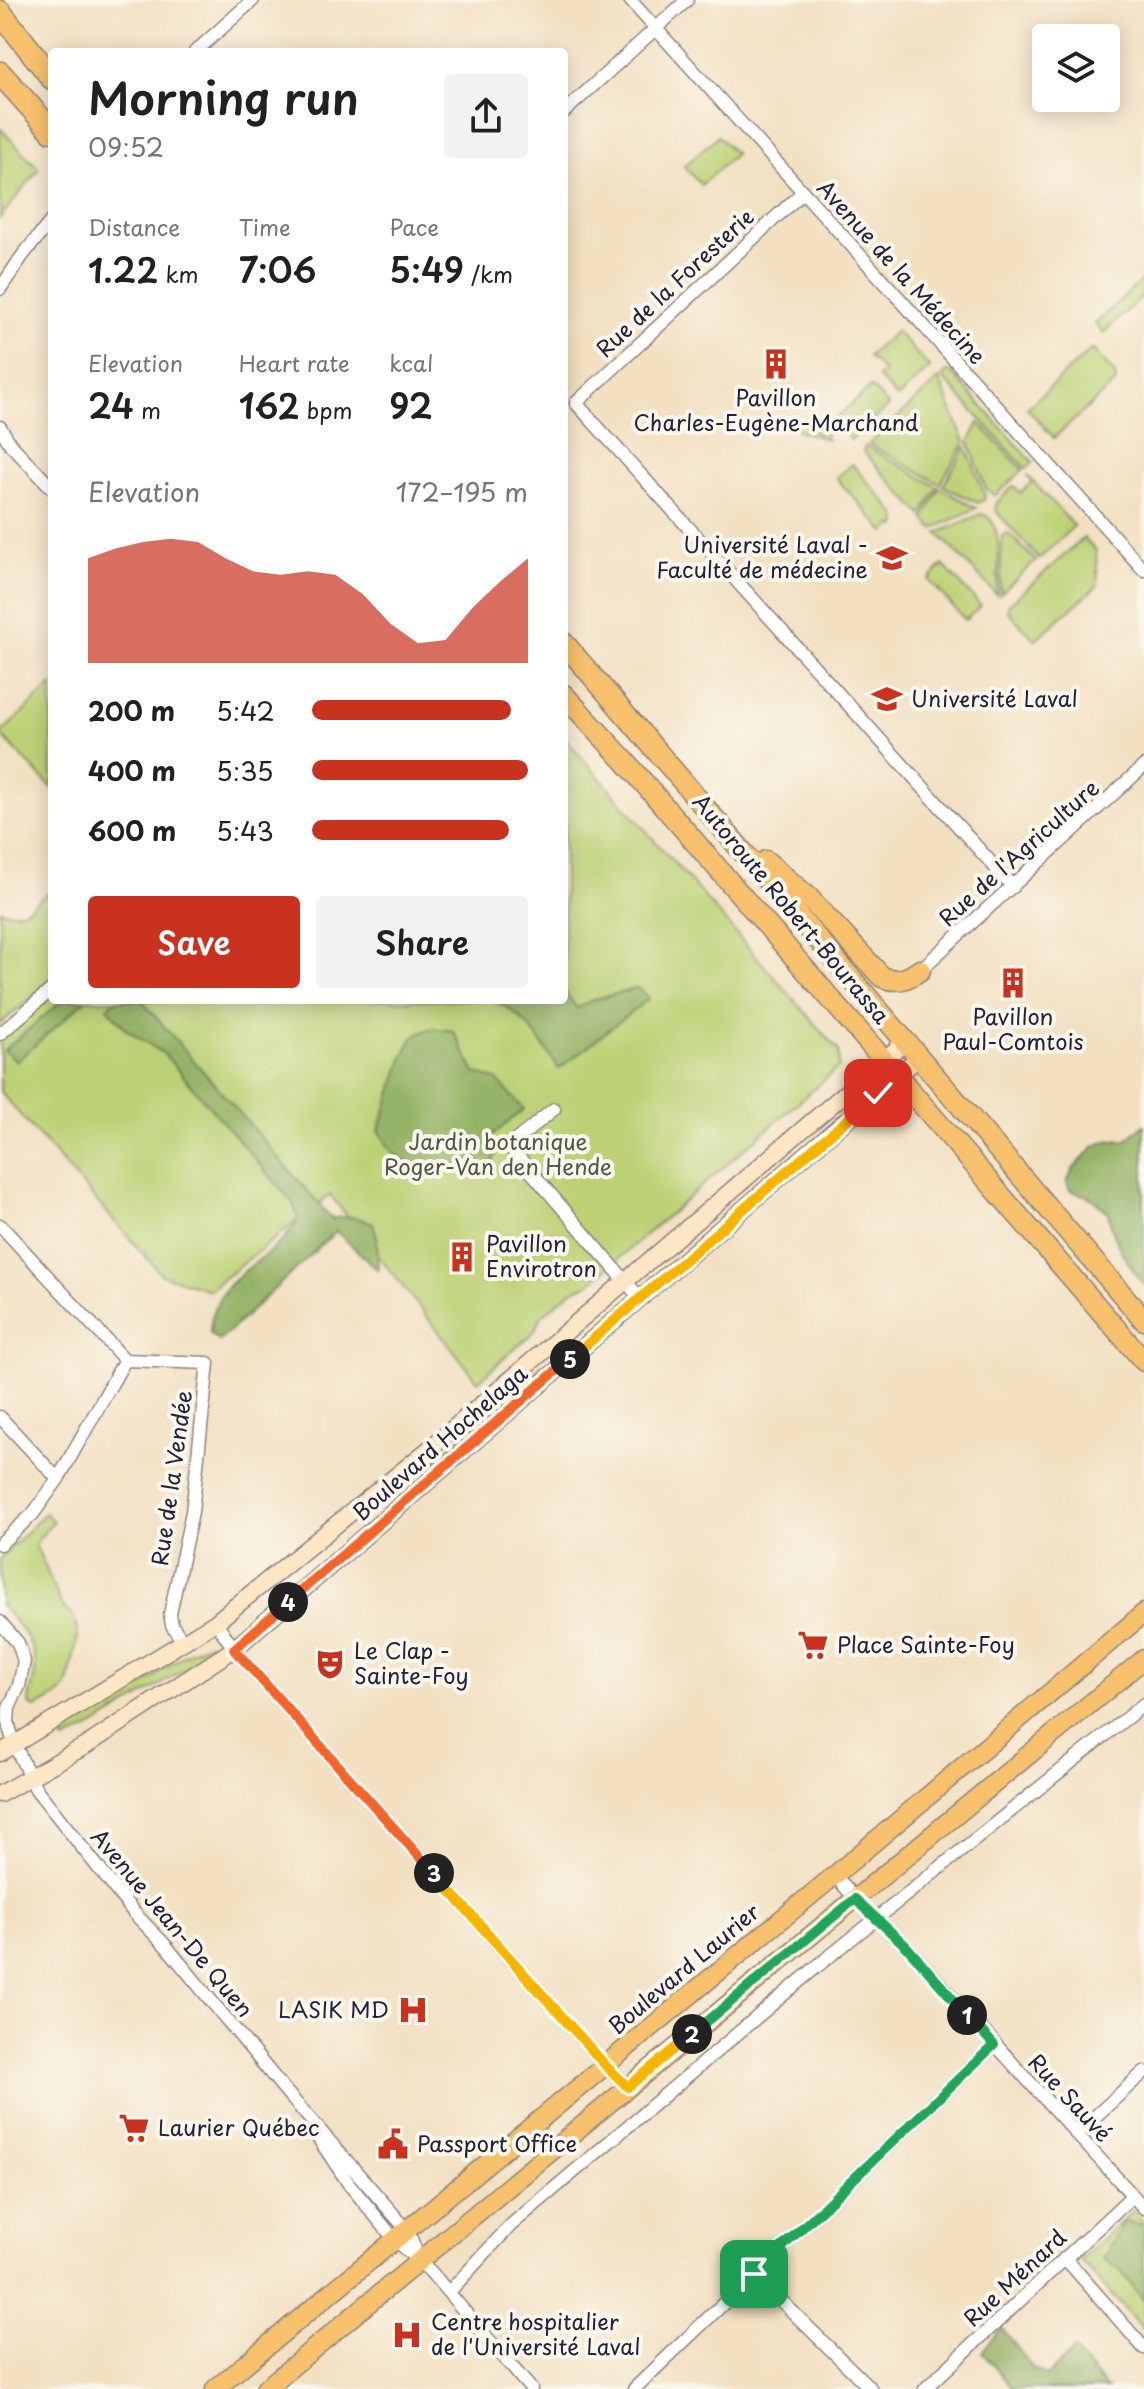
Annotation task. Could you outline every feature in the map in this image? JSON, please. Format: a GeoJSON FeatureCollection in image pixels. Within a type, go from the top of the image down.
{"type":"FeatureCollection","features":[{"type":"Feature","properties":{"kind":"highway"},"geometry":{"type":"LineString","coordinates":[[0,12],[48,76]]}},
{"type":"Feature","properties":{"kind":"highway"},"geometry":{"type":"LineString","coordinates":[[0,28],[48,77]]}},
{"type":"Feature","properties":{"kind":"highway"},"geometry":{"type":"LineString","coordinates":[[0,73],[48,127]]}},
{"type":"Feature","properties":{"kind":"highway"},"geometry":{"type":"LineString","coordinates":[[0,93],[48,138]]}},
{"type":"Feature","properties":{"kind":"highway","name":"Autoroute Robert-Bourassa"},"geometry":{"type":"LineString","coordinates":[[568,648],[1144,1320]]}},
{"type":"Feature","properties":{"kind":"highway","name":"Autoroute Robert-Bourassa"},"geometry":{"type":"LineString","coordinates":[[568,699],[624,760],[882,1062],[1144,1361]]}},
{"type":"Feature","properties":{"kind":"highway"},"geometry":{"type":"LineString","coordinates":[[568,713],[624,760]]}},
{"type":"Feature","properties":{"kind":"highway"},"geometry":{"type":"LineString","coordinates":[[638,729],[708,796],[783,878],[808,897],[882,977],[891,981],[902,980],[920,970]]}},
{"type":"Feature","properties":{"kind":"main road","name":"Boulevard Hochelaga"},"geometry":{"type":"LineString","coordinates":[[7,1748],[216,1622],[428,1450],[882,1062],[912,1050]]}},
{"type":"Feature","properties":{"kind":"main road","name":"Boulevard Hochelaga"},"geometry":{"type":"LineString","coordinates":[[0,1794],[87,1745],[234,1649],[896,1078],[912,1050]]}},
{"type":"Feature","properties":{"kind":"main road","name":"Boulevard Laurier"},"geometry":{"type":"LineString","coordinates":[[215,2389],[835,1875],[1144,1613]]}},
{"type":"Feature","properties":{"kind":"main road"},"geometry":{"type":"LineString","coordinates":[[265,2389],[1144,1659]]}},
{"type":"Feature","properties":{"kind":"street"},"geometry":{"type":"LineString","coordinates":[[199,48],[253,0]]}},
{"type":"Feature","properties":{"kind":"street","name":"Avenue de la Médecine"},"geometry":{"type":"LineString","coordinates":[[630,0],[1144,570]]}},
{"type":"Feature","properties":{"kind":"street"},"geometry":{"type":"LineString","coordinates":[[568,108],[687,0]]}},
{"type":"Feature","properties":{"kind":"street","name":"Rue de la Foresterie"},"geometry":{"type":"LineString","coordinates":[[802,193],[576,403],[1013,887]]}},
{"type":"Feature","properties":{"kind":"street"},"geometry":{"type":"LineString","coordinates":[[0,289],[48,225]]}},
{"type":"Feature","properties":{"kind":"street"},"geometry":{"type":"LineString","coordinates":[[0,427],[11,445],[48,484]]}},
{"type":"Feature","properties":{"kind":"street","name":"Rue de l'Agriculture"},"geometry":{"type":"LineString","coordinates":[[920,970],[1144,766]]}},
{"type":"Feature","properties":{"kind":"street"},"geometry":{"type":"LineString","coordinates":[[0,1034],[48,992]]}},
{"type":"Feature","properties":{"kind":"street"},"geometry":{"type":"LineString","coordinates":[[554,1109],[509,1146],[640,1298]]}},
{"type":"Feature","properties":{"kind":"street"},"geometry":{"type":"LineString","coordinates":[[0,1225],[125,1360],[58,1479],[33,1514],[0,1544]]}},
{"type":"Feature","properties":{"kind":"street","name":"Rue de la Vendée"},"geometry":{"type":"LineString","coordinates":[[125,1360],[208,1363],[192,1512],[170,1614],[172,1625],[183,1642]]}},
{"type":"Feature","properties":{"kind":"street"},"geometry":{"type":"LineString","coordinates":[[0,1417],[58,1479]]}},
{"type":"Feature","properties":{"kind":"street","name":"Avenue Jean-De Quen"},"geometry":{"type":"LineString","coordinates":[[0,1622],[18,1643],[24,1661],[19,1686],[9,1708],[7,1748],[135,1914],[166,1946],[288,2094],[419,2260],[531,2389]]}},
{"type":"Feature","properties":{"kind":"street"},"geometry":{"type":"LineString","coordinates":[[216,1622],[234,1649],[628,2087]]}},
{"type":"Feature","properties":{"kind":"street"},"geometry":{"type":"LineString","coordinates":[[449,2292],[511,2225],[815,1968],[1144,1704]]}},
{"type":"Feature","properties":{"kind":"street","name":"Rue Sauvé"},"geometry":{"type":"LineString","coordinates":[[835,1875],[855,1899],[906,1946],[1144,2208]]}},
{"type":"Feature","properties":{"kind":"street"},"geometry":{"type":"LineString","coordinates":[[634,2389],[994,2045]]}},
{"type":"Feature","properties":{"kind":"street"},"geometry":{"type":"LineString","coordinates":[[1076,2134],[1144,2072]]}},
{"type":"Feature","properties":{"kind":"street","name":"Rue Ménard"},"geometry":{"type":"LineString","coordinates":[[925,2389],[1132,2196]]}},
{"type":"Feature","properties":{"kind":"street"},"geometry":{"type":"LineString","coordinates":[[1065,2258],[1144,2348]]}},
{"type":"Feature","properties":{"kind":"street"},"geometry":{"type":"LineString","coordinates":[[754,2274],[871,2389]]}},
{"type":"Feature","properties":{"kind":"green space"},"geometry":{"type":"Polygon","coordinates":[[[0,128],[39,169],[0,218],[0,128]]]}},
{"type":"Feature","properties":{"kind":"green space"},"geometry":{"type":"Polygon","coordinates":[[[718,136],[735,154],[701,185],[684,166],[718,136]]]}},
{"type":"Feature","properties":{"kind":"green space"},"geometry":{"type":"Polygon","coordinates":[[[1144,278],[1144,295],[1103,333],[1095,324],[1144,278]]]}},
{"type":"Feature","properties":{"kind":"green space"},"geometry":{"type":"Polygon","coordinates":[[[896,331],[930,368],[897,398],[878,377],[884,372],[868,356],[896,331]]]}},
{"type":"Feature","properties":{"kind":"green space"},"geometry":{"type":"Polygon","coordinates":[[[1092,349],[1115,374],[1116,382],[1054,438],[1027,408],[1092,349]]]}},
{"type":"Feature","properties":{"kind":"green space"},"geometry":{"type":"Polygon","coordinates":[[[947,372],[952,373],[1033,462],[1026,469],[942,377],[947,372]]]}},
{"type":"Feature","properties":{"kind":"green space"},"geometry":{"type":"Polygon","coordinates":[[[939,379],[965,442],[940,484],[869,444],[939,379]]]}},
{"type":"Feature","properties":{"kind":"green space"},"geometry":{"type":"Polygon","coordinates":[[[871,387],[889,406],[851,440],[837,424],[824,436],[826,439],[795,427],[804,419],[818,434],[871,387]]]}},
{"type":"Feature","properties":{"kind":"green space"},"geometry":{"type":"Polygon","coordinates":[[[979,423],[1023,470],[995,496],[986,489],[969,442],[979,423]]]}},
{"type":"Feature","properties":{"kind":"green space"},"geometry":{"type":"Polygon","coordinates":[[[866,446],[938,487],[922,515],[866,455],[863,450],[866,446]]]}},
{"type":"Feature","properties":{"kind":"green space"},"geometry":{"type":"Polygon","coordinates":[[[966,446],[985,496],[978,503],[943,486],[966,446]]]}},
{"type":"Feature","properties":{"kind":"green space"},"geometry":{"type":"Polygon","coordinates":[[[852,464],[897,515],[898,525],[895,528],[893,525],[885,532],[836,478],[852,464]]]}},
{"type":"Feature","properties":{"kind":"green space"},"geometry":{"type":"Polygon","coordinates":[[[1027,475],[1074,526],[1039,559],[995,510],[997,502],[1014,486],[1020,493],[1032,482],[1027,475]]]}},
{"type":"Feature","properties":{"kind":"green space"},"geometry":{"type":"Polygon","coordinates":[[[940,488],[976,508],[933,529],[924,518],[940,488]]]}},
{"type":"Feature","properties":{"kind":"green space"},"geometry":{"type":"Polygon","coordinates":[[[981,514],[989,518],[997,536],[997,595],[938,533],[981,514]]]}},
{"type":"Feature","properties":{"kind":"green space"},"geometry":{"type":"Polygon","coordinates":[[[1008,533],[1036,561],[1000,594],[1002,536],[1008,533]]]}},
{"type":"Feature","properties":{"kind":"green space"},"geometry":{"type":"Polygon","coordinates":[[[1084,538],[1096,551],[1098,585],[1035,640],[1008,611],[1008,605],[1084,538]]]}},
{"type":"Feature","properties":{"kind":"green space"},"geometry":{"type":"Polygon","coordinates":[[[943,565],[981,606],[965,620],[929,580],[943,565]]]}},
{"type":"Feature","properties":{"kind":"green space"},"geometry":{"type":"Polygon","coordinates":[[[48,689],[48,784],[0,734],[48,689]]]}},
{"type":"Feature","properties":{"kind":"green space","name":"Jardin botanique Roger-Van den Hende"},"geometry":{"type":"Polygon","coordinates":[[[568,742],[839,1051],[839,1067],[589,1284],[571,1291],[542,1316],[533,1333],[478,1381],[330,1195],[209,1290],[162,1275],[0,1092],[0,1034],[48,992],[48,1004],[568,1004],[568,742]]]}},
{"type":"Feature","properties":{"kind":"green space"},"geometry":{"type":"Polygon","coordinates":[[[48,893],[48,983],[0,1024],[0,910],[24,910],[48,893]]]}},
{"type":"Feature","properties":{"kind":"green space"},"geometry":{"type":"Polygon","coordinates":[[[638,988],[649,998],[559,1069],[522,1020],[500,1004],[568,1004],[568,996],[577,1008],[592,1000],[638,988]]]}},
{"type":"Feature","properties":{"kind":"green space"},"geometry":{"type":"Polygon","coordinates":[[[58,1004],[81,1004],[17,1061],[4,1050],[58,1004]]]}},
{"type":"Feature","properties":{"kind":"green space"},"geometry":{"type":"Polygon","coordinates":[[[111,1004],[144,1004],[332,1219],[358,1218],[373,1223],[377,1237],[378,1270],[336,1231],[219,1341],[210,1333],[214,1312],[222,1295],[233,1281],[287,1235],[298,1219],[293,1203],[165,1055],[126,1029],[107,1007],[111,1004]]]}},
{"type":"Feature","properties":{"kind":"green space"},"geometry":{"type":"Polygon","coordinates":[[[431,1028],[454,1031],[475,1073],[497,1080],[524,1109],[489,1142],[496,1152],[492,1165],[458,1169],[430,1168],[406,1162],[395,1154],[379,1130],[405,1053],[414,1036],[431,1028]]]}},
{"type":"Feature","properties":{"kind":"green space"},"geometry":{"type":"Polygon","coordinates":[[[1144,1125],[1144,1285],[1121,1251],[1108,1212],[1090,1197],[1070,1190],[1067,1182],[1073,1169],[1095,1146],[1107,1141],[1126,1140],[1144,1125]]]}},
{"type":"Feature","properties":{"kind":"green space"},"geometry":{"type":"Polygon","coordinates":[[[542,1365],[547,1371],[430,1474],[425,1469],[542,1365]]]}},
{"type":"Feature","properties":{"kind":"green space"},"geometry":{"type":"Polygon","coordinates":[[[45,1513],[53,1521],[35,1544],[62,1606],[74,1617],[78,1636],[68,1684],[63,1692],[36,1708],[29,1704],[35,1672],[30,1643],[0,1605],[0,1559],[45,1513]]]}},
{"type":"Feature","properties":{"kind":"green space"},"geometry":{"type":"Polygon","coordinates":[[[210,1643],[213,1651],[93,1727],[65,1741],[61,1733],[126,1696],[185,1655],[210,1643]]]}},
{"type":"Feature","properties":{"kind":"green space"},"geometry":{"type":"Polygon","coordinates":[[[1134,2210],[1144,2223],[1144,2330],[1080,2260],[1134,2210]]]}},
{"type":"Feature","properties":{"kind":"green space"},"geometry":{"type":"Polygon","coordinates":[[[1124,2221],[1144,2225],[1144,2301],[1119,2269],[1103,2259],[1124,2221]]]}},
{"type":"Feature","properties":{"kind":"green space"},"geometry":{"type":"Polygon","coordinates":[[[1001,2327],[1033,2368],[1047,2376],[1074,2350],[1107,2389],[1013,2389],[982,2352],[1001,2327]]]}},
{"type":"Feature","properties":{"kind":"place","name":"Pavillon Charles-Eugène-Marchand"},"geometry":{"type":"Point","coordinates":[776,364]}},
{"type":"Feature","properties":{"kind":"place","name":"Université Laval - Faculté de médecine"},"geometry":{"type":"Point","coordinates":[892,558]}},
{"type":"Feature","properties":{"kind":"place","name":"Université Laval"},"geometry":{"type":"Point","coordinates":[887,699]}},
{"type":"Feature","properties":{"kind":"place","name":"Pavillon Paul-Comtois"},"geometry":{"type":"Point","coordinates":[1013,983]}},
{"type":"Feature","properties":{"kind":"place","name":"Pavillon Envirotron"},"geometry":{"type":"Point","coordinates":[462,1257]}},
{"type":"Feature","properties":{"kind":"place","name":"Place Sainte-Foy"},"geometry":{"type":"Point","coordinates":[813,1645]}},
{"type":"Feature","properties":{"kind":"place","name":"Le Clap - Sainte-Foy"},"geometry":{"type":"Point","coordinates":[330,1664]}},
{"type":"Feature","properties":{"kind":"place","name":"LASIK MD"},"geometry":{"type":"Point","coordinates":[413,2010]}},
{"type":"Feature","properties":{"kind":"place","name":"Laurier Québec"},"geometry":{"type":"Point","coordinates":[134,2128]}},
{"type":"Feature","properties":{"kind":"place","name":"Passport Office"},"geometry":{"type":"Point","coordinates":[393,2144]}},
{"type":"Feature","properties":{"kind":"place","name":"Centre hospitalier de l'Université Laval"},"geometry":{"type":"Point","coordinates":[407,2335]}},
{"type":"Feature","properties":{"kind":"route"},"geometry":{"type":"LineString","coordinates":[[754,2274],[994,2045],[906,1946],[855,1899],[628,2087],[234,1649],[878,1093]]}}]}
